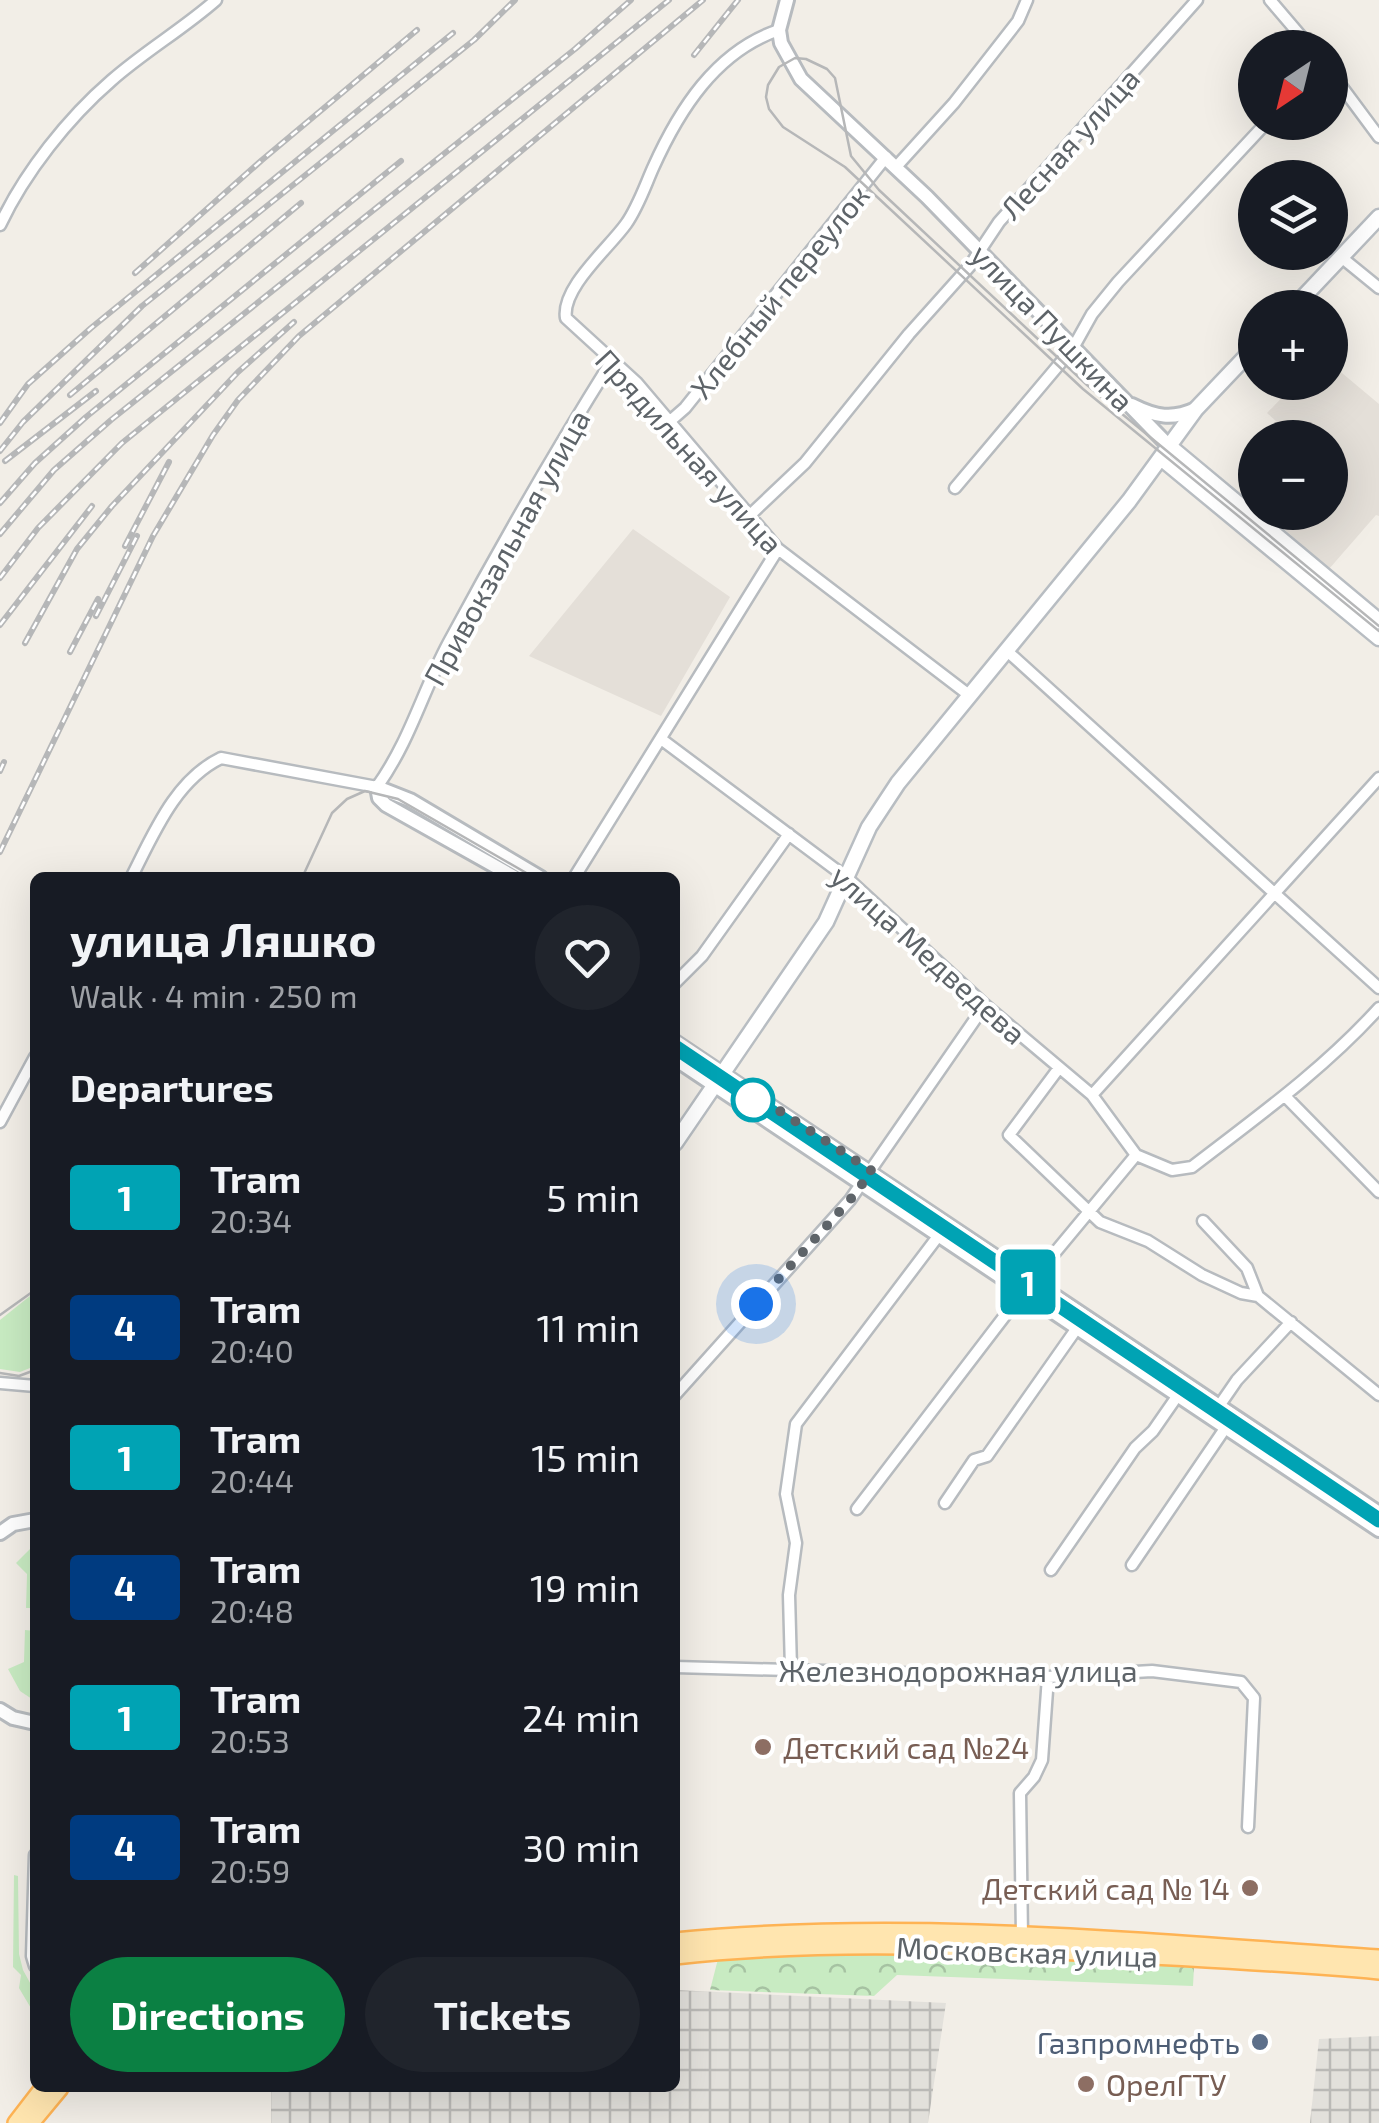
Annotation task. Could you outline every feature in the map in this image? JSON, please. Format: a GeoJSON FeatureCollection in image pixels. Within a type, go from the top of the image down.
{"type":"FeatureCollection","features":[{"type":"Feature","properties":{"kind":"main road"},"geometry":{"type":"LineString","coordinates":[[1348,249],[1379,216]]}},
{"type":"Feature","properties":{"kind":"main road"},"geometry":{"type":"LineString","coordinates":[[1310,290],[1329,270]]}},
{"type":"Feature","properties":{"kind":"main road"},"geometry":{"type":"LineString","coordinates":[[680,1136],[826,922],[869,826],[883,804],[1196,408],[1238,365]]}},
{"type":"Feature","properties":{"kind":"main road","name":"улица Пушкина"},"geometry":{"type":"LineString","coordinates":[[1165,452],[1379,620]]}},
{"type":"Feature","properties":{"kind":"main road","name":"улица Пушкина"},"geometry":{"type":"LineString","coordinates":[[1165,452],[1379,638]]}},
{"type":"Feature","properties":{"kind":"main road","name":"Московская улица"},"geometry":{"type":"LineString","coordinates":[[680,1941],[833,1932],[1022,1936],[1379,1970]]}},
{"type":"Feature","properties":{"kind":"main road","name":"Московская улица"},"geometry":{"type":"LineString","coordinates":[[680,1955],[909,1945],[1126,1948],[1379,1958]]}},
{"type":"Feature","properties":{"kind":"main road"},"geometry":{"type":"LineString","coordinates":[[16,2123],[40,2092]]}},
{"type":"Feature","properties":{"kind":"main road"},"geometry":{"type":"LineString","coordinates":[[30,2123],[57,2092]]}},
{"type":"Feature","properties":{"kind":"street"},"geometry":{"type":"LineString","coordinates":[[0,225],[23,184],[112,80],[216,0]]}},
{"type":"Feature","properties":{"kind":"street"},"geometry":{"type":"LineString","coordinates":[[779,30],[787,0]]}},
{"type":"Feature","properties":{"kind":"street","name":"Хлебный переулок"},"geometry":{"type":"LineString","coordinates":[[669,422],[685,408],[891,162],[954,103],[1018,21],[1027,0]]}},
{"type":"Feature","properties":{"kind":"street","name":"Лесная улица"},"geometry":{"type":"LineString","coordinates":[[749,516],[804,463],[908,334],[969,267],[999,222],[1197,0]]}},
{"type":"Feature","properties":{"kind":"street"},"geometry":{"type":"LineString","coordinates":[[1270,0],[1296,30]]}},
{"type":"Feature","properties":{"kind":"street","name":"улица Пушкина"},"geometry":{"type":"LineString","coordinates":[[779,30],[786,54],[801,79],[979,250],[1121,399],[1165,452]]}},
{"type":"Feature","properties":{"kind":"street","name":"Прядильная улица"},"geometry":{"type":"LineString","coordinates":[[779,30],[738,50],[704,82],[683,110],[628,221],[567,298],[566,318],[637,383],[778,549],[969,695]]}},
{"type":"Feature","properties":{"kind":"street"},"geometry":{"type":"LineString","coordinates":[[1348,95],[1379,136]]}},
{"type":"Feature","properties":{"kind":"street"},"geometry":{"type":"LineString","coordinates":[[955,488],[1072,348],[1092,314],[1118,282],[1250,140]]}},
{"type":"Feature","properties":{"kind":"street"},"geometry":{"type":"LineString","coordinates":[[1348,263],[1379,288]]}},
{"type":"Feature","properties":{"kind":"street","name":"Привокзальная улица"},"geometry":{"type":"LineString","coordinates":[[377,786],[401,753],[437,665],[480,585],[611,362]]}},
{"type":"Feature","properties":{"kind":"street"},"geometry":{"type":"LineString","coordinates":[[1121,399],[1156,416],[1180,416],[1196,408]]}},
{"type":"Feature","properties":{"kind":"street"},"geometry":{"type":"LineString","coordinates":[[578,872],[778,549]]}},
{"type":"Feature","properties":{"kind":"street"},"geometry":{"type":"LineString","coordinates":[[1006,650],[1379,988]]}},
{"type":"Feature","properties":{"kind":"street","name":"улица Медведева"},"geometry":{"type":"LineString","coordinates":[[661,739],[847,878],[985,1005],[1092,1095],[1136,1155]]}},
{"type":"Feature","properties":{"kind":"street"},"geometry":{"type":"LineString","coordinates":[[134,872],[180,793],[206,765],[221,758],[377,786],[534,872]]}},
{"type":"Feature","properties":{"kind":"street"},"geometry":{"type":"LineString","coordinates":[[1092,1095],[1379,778]]}},
{"type":"Feature","properties":{"kind":"street"},"geometry":{"type":"LineString","coordinates":[[377,786],[379,798],[386,805],[505,872]]}},
{"type":"Feature","properties":{"kind":"street"},"geometry":{"type":"LineString","coordinates":[[680,979],[702,956],[789,834]]}},
{"type":"Feature","properties":{"kind":"street"},"geometry":{"type":"LineString","coordinates":[[680,1388],[862,1184],[985,1005]]}},
{"type":"Feature","properties":{"kind":"street"},"geometry":{"type":"LineString","coordinates":[[857,1509],[1033,1279],[1136,1155],[1172,1170],[1185,1170],[1285,1096],[1352,1038],[1379,1008]]}},
{"type":"Feature","properties":{"kind":"street"},"geometry":{"type":"LineString","coordinates":[[680,1046],[862,1184],[1178,1395],[1216,1411],[1226,1427],[1379,1530]]}},
{"type":"Feature","properties":{"kind":"street"},"geometry":{"type":"LineString","coordinates":[[680,1060],[720,1080],[872,1171],[1033,1279],[1216,1411],[1379,1514]]}},
{"type":"Feature","properties":{"kind":"street"},"geometry":{"type":"LineString","coordinates":[[0,1122],[30,1066]]}},
{"type":"Feature","properties":{"kind":"street"},"geometry":{"type":"LineString","coordinates":[[1059,1068],[1009,1135],[1108,1227],[1148,1241],[1241,1294],[1258,1296],[1379,1395]]}},
{"type":"Feature","properties":{"kind":"street"},"geometry":{"type":"LineString","coordinates":[[1285,1096],[1379,1192]]}},
{"type":"Feature","properties":{"kind":"street"},"geometry":{"type":"LineString","coordinates":[[1202,1221],[1248,1268],[1258,1296]]}},
{"type":"Feature","properties":{"kind":"street"},"geometry":{"type":"LineString","coordinates":[[791,1669],[789,1595],[796,1543],[786,1494],[796,1424],[939,1236]]}},
{"type":"Feature","properties":{"kind":"street"},"geometry":{"type":"LineString","coordinates":[[1216,1411],[1237,1380],[1291,1322]]}},
{"type":"Feature","properties":{"kind":"street"},"geometry":{"type":"LineString","coordinates":[[945,1503],[974,1460],[987,1456],[1077,1328]]}},
{"type":"Feature","properties":{"kind":"street"},"geometry":{"type":"LineString","coordinates":[[0,1382],[30,1385]]}},
{"type":"Feature","properties":{"kind":"street"},"geometry":{"type":"LineString","coordinates":[[1051,1570],[1135,1448],[1153,1431],[1178,1395]]}},
{"type":"Feature","properties":{"kind":"street"},"geometry":{"type":"LineString","coordinates":[[1132,1565],[1226,1427]]}},
{"type":"Feature","properties":{"kind":"street"},"geometry":{"type":"LineString","coordinates":[[0,1533],[13,1524],[30,1521]]}},
{"type":"Feature","properties":{"kind":"street","name":"Железнодорожная улица"},"geometry":{"type":"LineString","coordinates":[[680,1668],[1048,1677],[1152,1671],[1240,1682],[1254,1698],[1248,1826]]}},
{"type":"Feature","properties":{"kind":"street"},"geometry":{"type":"LineString","coordinates":[[1022,1936],[1020,1793],[1042,1760],[1048,1677]]}},
{"type":"Feature","properties":{"kind":"street"},"geometry":{"type":"LineString","coordinates":[[0,1710],[30,1723]]}},
{"type":"Feature","properties":{"kind":"shaded area"},"geometry":{"type":"Polygon","coordinates":[[[1348,378],[1379,404],[1379,516],[1329,569],[1285,530],[1348,530],[1348,420],[1275,420],[1267,413],[1280,400],[1348,400],[1348,378]]]}},
{"type":"Feature","properties":{"kind":"shaded area"},"geometry":{"type":"Polygon","coordinates":[[[633,529],[730,597],[661,716],[529,656],[633,529]]]}},
{"type":"Feature","properties":{"kind":"shaded area"},"geometry":{"type":"Polygon","coordinates":[[[680,1990],[946,2003],[928,2123],[271,2123],[271,2092],[680,2092],[680,1990]]]}},
{"type":"Feature","properties":{"kind":"shaded area"},"geometry":{"type":"Polygon","coordinates":[[[1379,2036],[1379,2123],[1310,2123],[1319,2039],[1379,2036]]]}},
{"type":"Feature","properties":{"kind":"green space"},"geometry":{"type":"Polygon","coordinates":[[[30,1296],[30,1368],[20,1372],[0,1369],[0,1320],[30,1296]]]}},
{"type":"Feature","properties":{"kind":"green space"},"geometry":{"type":"Polygon","coordinates":[[[30,1549],[30,1608],[26,1608],[27,1574],[16,1563],[30,1549]]]}},
{"type":"Feature","properties":{"kind":"green space"},"geometry":{"type":"Polygon","coordinates":[[[25,1630],[30,1630],[30,1698],[20,1691],[8,1669],[24,1662],[25,1630]]]}},
{"type":"Feature","properties":{"kind":"green space"},"geometry":{"type":"Polygon","coordinates":[[[14,1875],[18,1876],[19,1954],[30,1983],[30,2007],[19,1988],[21,1975],[13,1967],[14,1875]]]}},
{"type":"Feature","properties":{"kind":"green space"},"geometry":{"type":"Polygon","coordinates":[[[902,1952],[1194,1967],[1193,1986],[897,1975],[874,1996],[710,1990],[718,1959],[902,1952]]]}},
{"type":"Feature","properties":{"kind":"tram line"},"geometry":{"type":"LineString","coordinates":[[1379,626],[1087,385],[879,190],[851,156],[835,78],[827,69],[795,58],[779,67],[766,97],[769,109],[783,127],[845,167],[1083,389],[1379,631]]}},
{"type":"Feature","properties":{"kind":"tram line"},"geometry":{"type":"LineString","coordinates":[[305,872],[332,813],[347,799],[365,791],[398,799],[525,872]]}},
{"type":"Feature","properties":{"kind":"tram line","name":"1"},"geometry":{"type":"LineString","coordinates":[[680,1050],[1379,1520]]}},
{"type":"Feature","properties":{"kind":"tram line"},"geometry":{"type":"LineString","coordinates":[[680,1055],[1379,1525]]}},
{"type":"Feature","properties":{"kind":"tram line"},"geometry":{"type":"LineString","coordinates":[[0,1315],[30,1294]]}},
{"type":"Feature","properties":{"kind":"tram line"},"geometry":{"type":"LineString","coordinates":[[0,1373],[19,1376],[30,1372]]}},
{"type":"Feature","properties":{"kind":"railway"},"geometry":{"type":"LineString","coordinates":[[0,451],[23,422],[142,306],[474,40],[515,0]]}},
{"type":"Feature","properties":{"kind":"railway"},"geometry":{"type":"LineString","coordinates":[[0,534],[54,470],[111,420],[631,0]]}},
{"type":"Feature","properties":{"kind":"railway"},"geometry":{"type":"LineString","coordinates":[[0,578],[38,528],[122,443],[669,0]]}},
{"type":"Feature","properties":{"kind":"railway"},"geometry":{"type":"LineString","coordinates":[[0,852],[153,536],[238,400],[299,336],[703,0]]}},
{"type":"Feature","properties":{"kind":"railway"},"geometry":{"type":"LineString","coordinates":[[694,55],[738,0]]}},
{"type":"Feature","properties":{"kind":"railway"},"geometry":{"type":"LineString","coordinates":[[135,273],[417,30]]}},
{"type":"Feature","properties":{"kind":"railway"},"geometry":{"type":"LineString","coordinates":[[0,423],[28,384],[91,328],[453,33]]}},
{"type":"Feature","properties":{"kind":"railway"},"geometry":{"type":"LineString","coordinates":[[0,503],[35,463],[86,417],[401,161]]}},
{"type":"Feature","properties":{"kind":"railway"},"geometry":{"type":"LineString","coordinates":[[70,395],[301,203]]}},
{"type":"Feature","properties":{"kind":"railway"},"geometry":{"type":"LineString","coordinates":[[25,643],[77,549],[112,506],[238,372],[294,322]]}},
{"type":"Feature","properties":{"kind":"railway"},"geometry":{"type":"LineString","coordinates":[[5,461],[96,391]]}},
{"type":"Feature","properties":{"kind":"railway"},"geometry":{"type":"LineString","coordinates":[[125,546],[169,462]]}},
{"type":"Feature","properties":{"kind":"railway"},"geometry":{"type":"LineString","coordinates":[[0,625],[92,506]]}},
{"type":"Feature","properties":{"kind":"railway"},"geometry":{"type":"LineString","coordinates":[[96,616],[137,536]]}},
{"type":"Feature","properties":{"kind":"railway"},"geometry":{"type":"LineString","coordinates":[[70,652],[98,599]]}},
{"type":"Feature","properties":{"kind":"railway"},"geometry":{"type":"LineString","coordinates":[[0,771],[4,762]]}},
{"type":"Feature","properties":{"kind":"place","name":"Детский сад №24"},"geometry":{"type":"Point","coordinates":[763,1747]}},
{"type":"Feature","properties":{"kind":"place","name":"Детский сад № 14"},"geometry":{"type":"Point","coordinates":[1250,1888]}},
{"type":"Feature","properties":{"kind":"place","name":"Газпромнефть"},"geometry":{"type":"Point","coordinates":[1260,2042]}},
{"type":"Feature","properties":{"kind":"place","name":"ОрелГТУ"},"geometry":{"type":"Point","coordinates":[1086,2084]}},
{"type":"Feature","properties":{"kind":"route"},"geometry":{"type":"LineString","coordinates":[[753,1100],[746,1089],[872,1171],[756,1304]]}}]}
